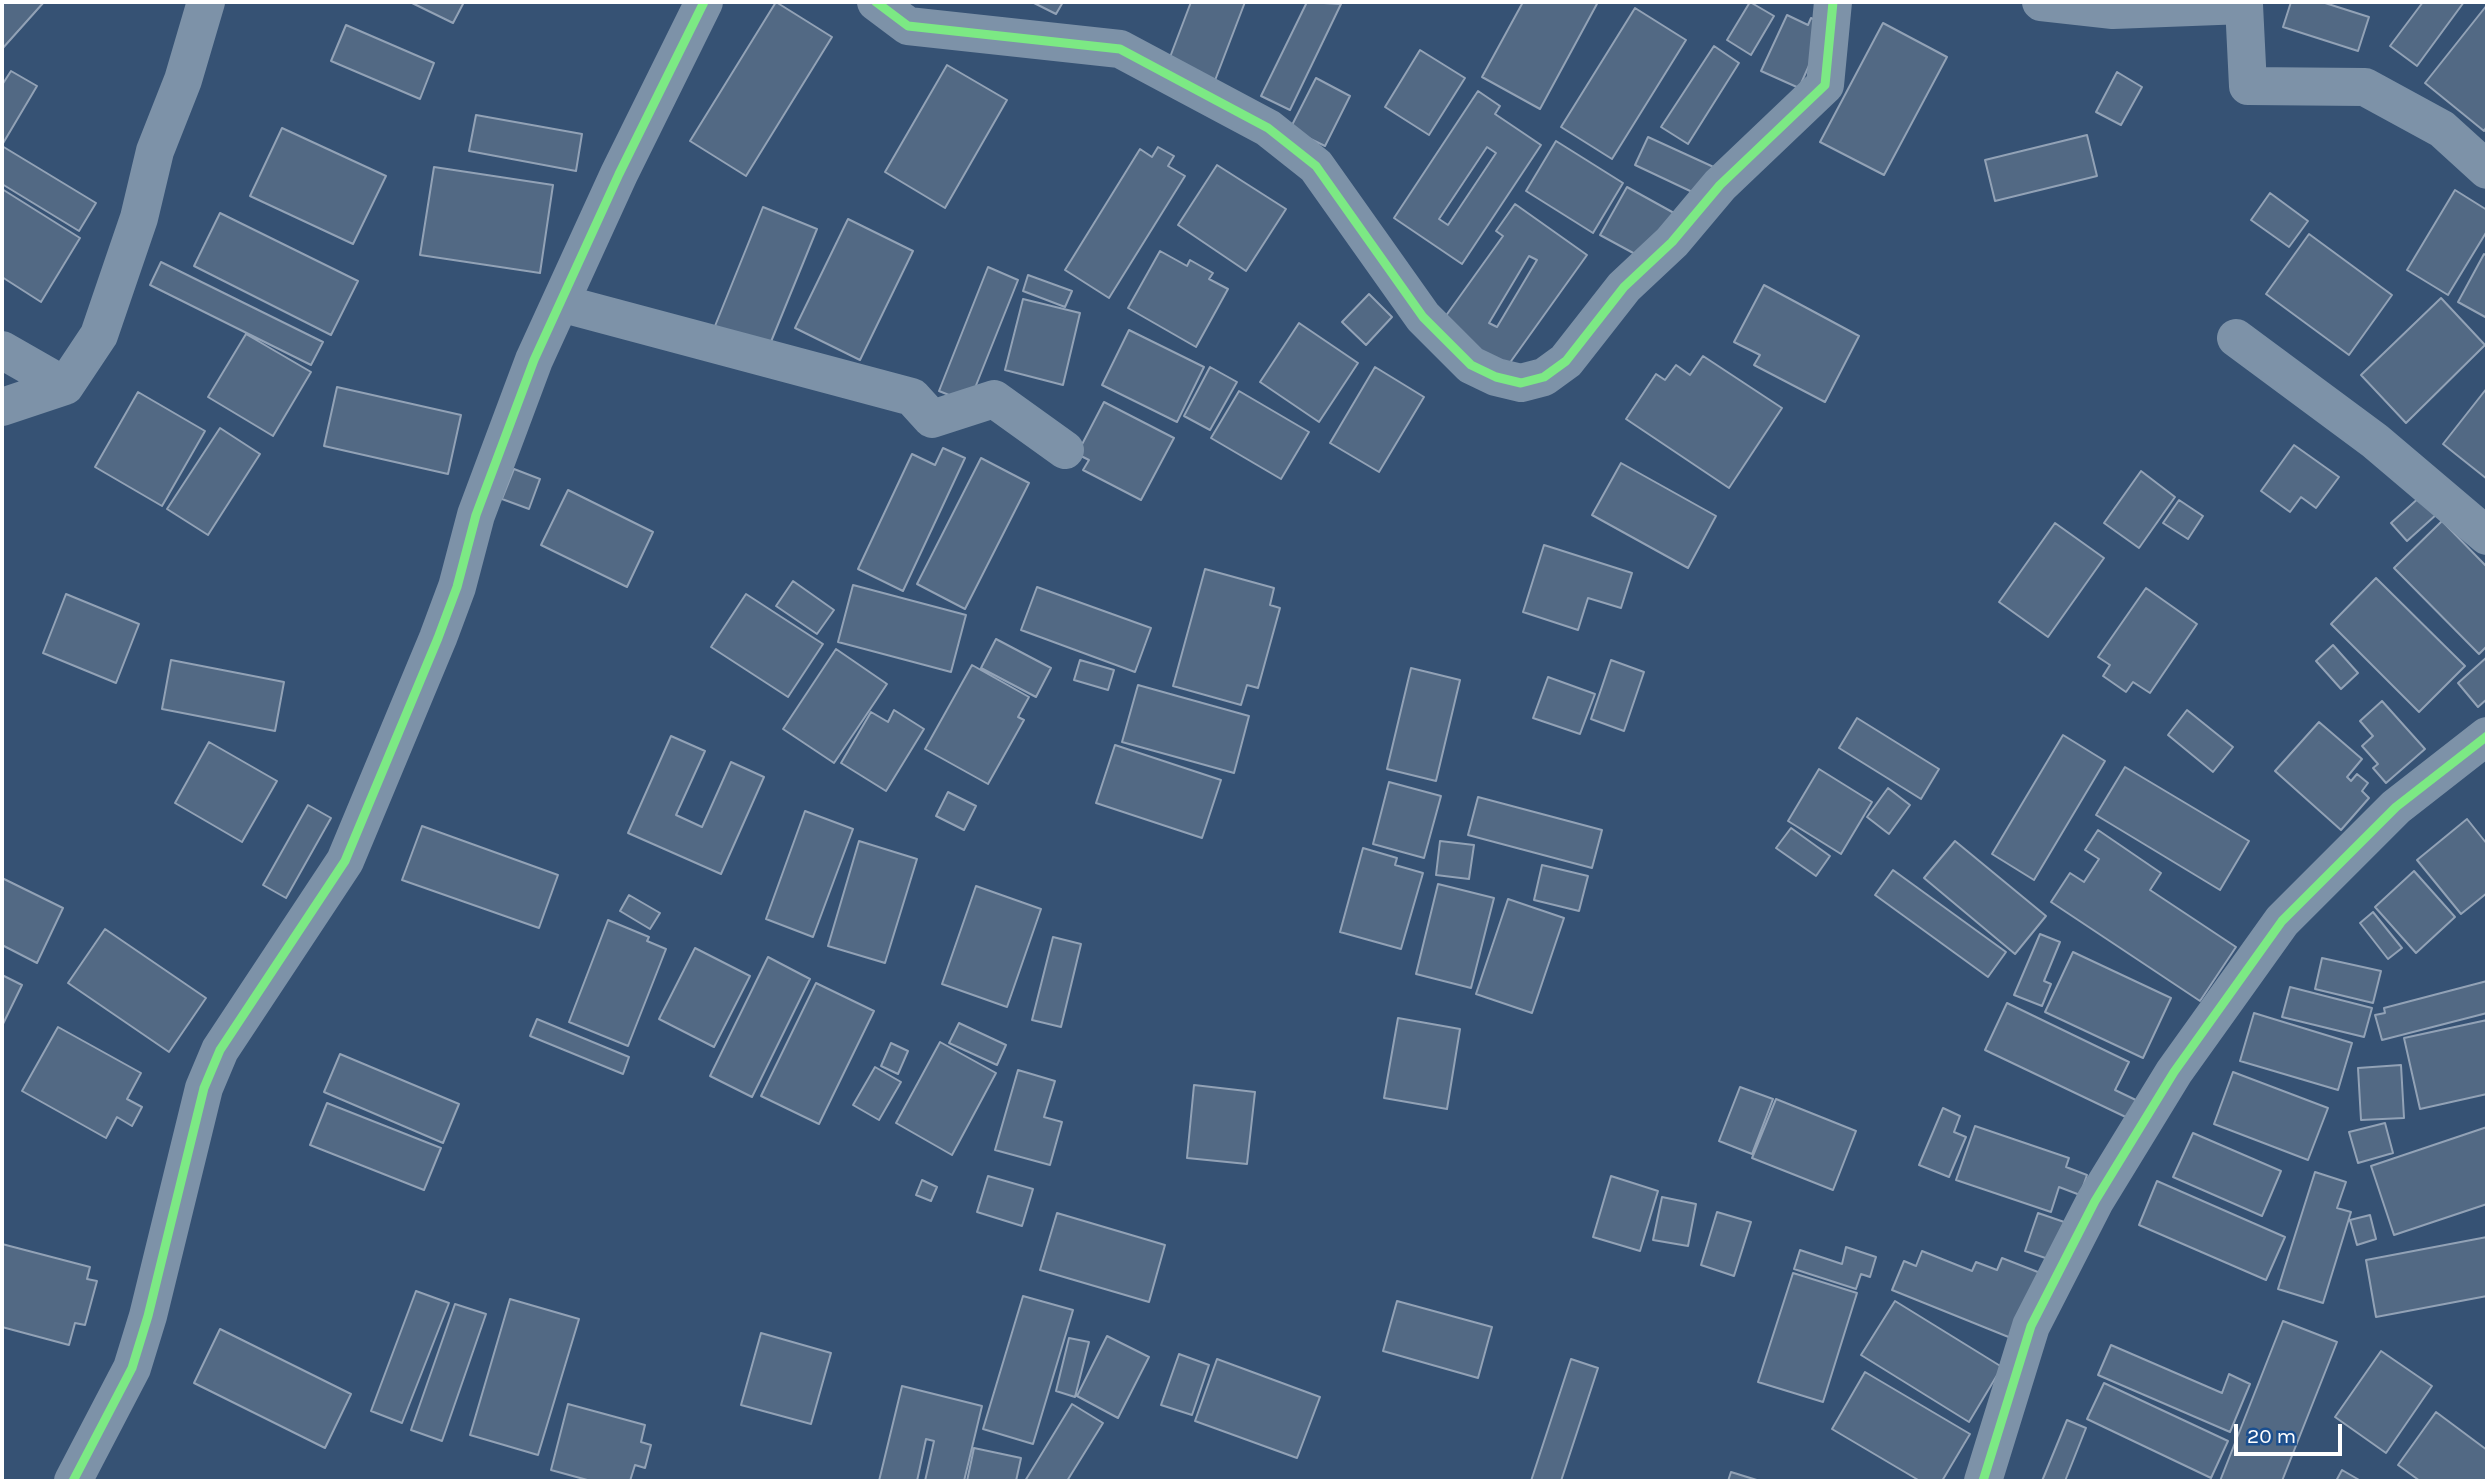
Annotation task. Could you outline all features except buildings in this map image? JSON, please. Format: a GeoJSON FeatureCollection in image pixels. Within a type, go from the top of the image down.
{"type":"FeatureCollection","features":[{"type":"Feature","properties":{"kind":"street"},"geometry":{"type":"LineString","coordinates":[[2,407],[65,386],[99,335],[139,218],[155,151],[183,80],[206,2]]}},
{"type":"Feature","properties":{"kind":"street"},"geometry":{"type":"LineString","coordinates":[[73,1481],[132,1368],[148,1316],[204,1088],[225,1041],[345,861],[438,638],[457,587],[476,515],[534,360],[704,2]]}},
{"type":"Feature","properties":{"kind":"street"},"geometry":{"type":"LineString","coordinates":[[876,2],[908,26],[1120,50],[1268,128],[1317,166],[1423,317],[1471,365],[1496,377],[1521,383],[1544,377],[1566,361],[1624,287],[1672,242],[1720,185],[1825,85],[1833,2]]}},
{"type":"Feature","properties":{"kind":"street"},"geometry":{"type":"LineString","coordinates":[[2041,2],[2113,10],[2244,5],[2248,86],[2365,87],[2442,130],[2487,170]]}},
{"type":"Feature","properties":{"kind":"street"},"geometry":{"type":"LineString","coordinates":[[559,303],[912,397],[932,418],[993,399],[1065,450]]}},
{"type":"Feature","properties":{"kind":"street"},"geometry":{"type":"LineString","coordinates":[[2236,338],[2375,441],[2487,536]]}},
{"type":"Feature","properties":{"kind":"street"},"geometry":{"type":"LineString","coordinates":[[2,349],[65,386]]}},
{"type":"Feature","properties":{"kind":"street"},"geometry":{"type":"LineString","coordinates":[[1983,1481],[2031,1326],[2095,1202],[2174,1072],[2282,921],[2396,807],[2487,736]]}},
{"type":"Feature","properties":{"kind":"cycle path"},"geometry":{"type":"LineString","coordinates":[[73,1481],[132,1368],[148,1316],[204,1088],[220,1050],[345,861],[438,638],[457,587],[476,515],[534,360],[619,174],[704,2]]}},
{"type":"Feature","properties":{"kind":"cycle path"},"geometry":{"type":"LineString","coordinates":[[876,2],[908,26],[1120,49],[1268,128],[1316,166],[1423,317],[1471,365],[1496,377],[1521,383],[1544,377],[1566,361],[1624,287],[1672,242],[1720,185],[1825,85],[1833,2]]}},
{"type":"Feature","properties":{"kind":"cycle path"},"geometry":{"type":"LineString","coordinates":[[1983,1481],[2031,1326],[2095,1201],[2174,1072],[2282,921],[2396,807],[2487,736]]}}]}
